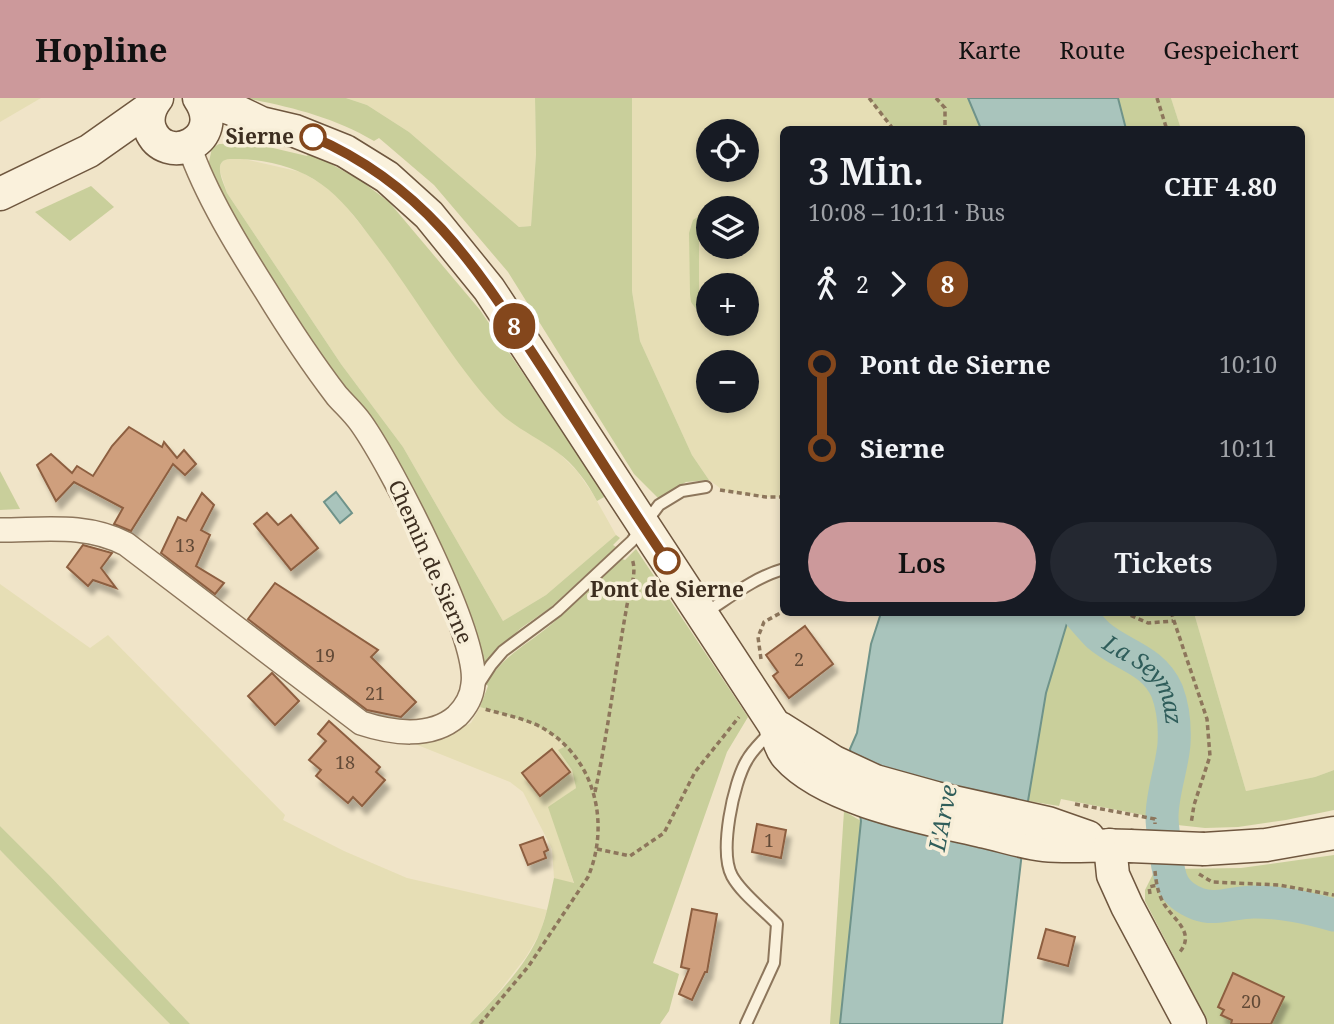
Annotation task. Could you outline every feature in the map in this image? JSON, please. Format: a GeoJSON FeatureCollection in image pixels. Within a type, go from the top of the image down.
{"type":"FeatureCollection","features":[{"type":"Feature","properties":{"kind":"main road"},"geometry":{"type":"LineString","coordinates":[[200,98],[261,123],[295,131],[345,151],[387,177],[429,215],[489,289],[636,535],[703,615],[779,733],[786,755],[794,762],[831,786],[869,802],[919,817],[1052,823]]}},
{"type":"Feature","properties":{"kind":"main road"},"geometry":{"type":"LineString","coordinates":[[154,101],[148,116],[151,132],[156,139],[187,144],[206,128],[208,117],[200,98]]}},
{"type":"Feature","properties":{"kind":"main road"},"geometry":{"type":"LineString","coordinates":[[0,194],[89,151],[154,101]]}},
{"type":"Feature","properties":{"kind":"main road"},"geometry":{"type":"LineString","coordinates":[[89,151],[187,144],[215,132],[261,123]]}},
{"type":"Feature","properties":{"kind":"main road"},"geometry":{"type":"LineString","coordinates":[[779,733],[855,773],[895,787],[1138,846],[1204,849],[1266,845],[1334,833]]}},
{"type":"Feature","properties":{"kind":"main road"},"geometry":{"type":"LineString","coordinates":[[1138,846],[1114,875],[1127,906],[1190,1024]]}},
{"type":"Feature","properties":{"kind":"street","name":"Chemin de Sierne"},"geometry":{"type":"LineString","coordinates":[[187,144],[230,231],[258,278],[304,352],[361,422],[416,523],[449,593],[468,643],[474,673],[474,704]]}},
{"type":"Feature","properties":{"kind":"street"},"geometry":{"type":"LineString","coordinates":[[0,530],[75,528],[104,533],[127,544],[361,723],[393,732],[425,730],[451,721],[474,704]]}},
{"type":"Feature","properties":{"kind":"lane"},"geometry":{"type":"LineString","coordinates":[[474,704],[491,665],[503,652],[557,611],[636,535],[659,505],[682,491],[706,487]]}},
{"type":"Feature","properties":{"kind":"lane"},"geometry":{"type":"LineString","coordinates":[[703,615],[750,585],[780,570]]}},
{"type":"Feature","properties":{"kind":"lane"},"geometry":{"type":"LineString","coordinates":[[746,1024],[774,963],[777,923],[732,876],[728,857],[728,833],[743,767],[755,748],[779,733]]}},
{"type":"Feature","properties":{"kind":"path"},"geometry":{"type":"LineString","coordinates":[[869,98],[891,126]]}},
{"type":"Feature","properties":{"kind":"path"},"geometry":{"type":"LineString","coordinates":[[936,98],[945,108],[945,126]]}},
{"type":"Feature","properties":{"kind":"path"},"geometry":{"type":"LineString","coordinates":[[1157,98],[1166,126]]}},
{"type":"Feature","properties":{"kind":"path"},"geometry":{"type":"LineString","coordinates":[[724,491],[766,498],[780,497]]}},
{"type":"Feature","properties":{"kind":"path"},"geometry":{"type":"LineString","coordinates":[[594,794],[607,734],[635,566],[636,535]]}},
{"type":"Feature","properties":{"kind":"path"},"geometry":{"type":"LineString","coordinates":[[763,670],[758,637],[764,622],[780,613]]}},
{"type":"Feature","properties":{"kind":"path"},"geometry":{"type":"LineString","coordinates":[[1132,616],[1147,623],[1173,621]]}},
{"type":"Feature","properties":{"kind":"path"},"geometry":{"type":"LineString","coordinates":[[1172,616],[1207,719],[1210,757],[1194,805]]}},
{"type":"Feature","properties":{"kind":"path"},"geometry":{"type":"LineString","coordinates":[[474,704],[535,724],[560,740],[582,765],[594,794],[599,834],[588,877],[528,967],[480,1024]]}},
{"type":"Feature","properties":{"kind":"path"},"geometry":{"type":"LineString","coordinates":[[597,849],[630,856],[664,833],[695,772],[742,713]]}},
{"type":"Feature","properties":{"kind":"path"},"geometry":{"type":"LineString","coordinates":[[1052,823],[1155,819],[1138,846],[1155,874],[1160,895],[1185,933],[1186,940],[1182,950],[1170,958]]}},
{"type":"Feature","properties":{"kind":"shaded area"},"geometry":{"type":"Polygon","coordinates":[[[0,98],[41,98],[0,122],[0,98]]]}},
{"type":"Feature","properties":{"kind":"shaded area"},"geometry":{"type":"Polygon","coordinates":[[[346,98],[535,98],[536,154],[531,226],[519,227],[409,132],[367,105],[346,98]]]}},
{"type":"Feature","properties":{"kind":"shaded area"},"geometry":{"type":"Polygon","coordinates":[[[632,98],[869,98],[892,126],[780,126],[780,497],[724,491],[709,480],[692,455],[640,341],[632,291],[632,98]],[[696,196],[696,253],[692,302],[696,307],[696,336],[759,336],[759,273],[699,273],[699,259],[759,259],[759,196],[696,196]]]}},
{"type":"Feature","properties":{"kind":"shaded area"},"geometry":{"type":"Polygon","coordinates":[[[1171,98],[1334,98],[1334,770],[1315,777],[1246,791],[1195,616],[1305,616],[1305,126],[1180,126],[1171,98]]]}},
{"type":"Feature","properties":{"kind":"shaded area"},"geometry":{"type":"Polygon","coordinates":[[[225,159],[244,159],[301,172],[340,199],[382,251],[475,383],[498,411],[559,453],[577,471],[616,535],[546,595],[503,621],[403,447],[341,364],[227,193],[219,168],[225,159]]]}},
{"type":"Feature","properties":{"kind":"shaded area"},"geometry":{"type":"Polygon","coordinates":[[[0,584],[90,648],[108,635],[285,815],[283,820],[344,851],[407,878],[547,910],[540,933],[526,957],[470,1024],[190,1024],[0,826],[0,584]]]}},
{"type":"Feature","properties":{"kind":"shaded area"},"geometry":{"type":"Polygon","coordinates":[[[480,707],[535,724],[566,746],[559,751],[572,770],[576,788],[549,807],[574,884],[554,878],[552,849],[523,792],[510,782],[410,742],[443,735],[471,723],[480,707]]]}},
{"type":"Feature","properties":{"kind":"shaded area"},"geometry":{"type":"Polygon","coordinates":[[[0,850],[166,1019],[170,1024],[0,1024],[0,850]]]}},
{"type":"Feature","properties":{"kind":"green space"},"geometry":{"type":"Polygon","coordinates":[[[245,98],[346,98],[367,105],[409,132],[519,227],[531,226],[536,154],[535,98],[632,98],[632,291],[640,341],[692,455],[709,480],[686,482],[658,498],[634,474],[508,272],[434,185],[379,138],[374,141],[343,125],[311,114],[245,98]]]}},
{"type":"Feature","properties":{"kind":"green space"},"geometry":{"type":"Polygon","coordinates":[[[869,98],[968,98],[980,126],[892,126],[869,98]]]}},
{"type":"Feature","properties":{"kind":"green space"},"geometry":{"type":"Polygon","coordinates":[[[1118,98],[1171,98],[1180,126],[1125,126],[1118,98]]]}},
{"type":"Feature","properties":{"kind":"green space"},"geometry":{"type":"Polygon","coordinates":[[[252,143],[307,156],[309,152],[360,180],[389,202],[480,310],[606,496],[597,501],[569,462],[496,409],[463,369],[387,259],[348,209],[328,190],[301,172],[277,164],[241,159],[224,160],[221,163],[220,173],[227,193],[341,364],[403,447],[503,621],[546,595],[616,535],[620,538],[613,545],[616,547],[550,608],[521,628],[480,667],[320,358],[255,262],[208,166],[212,148],[219,144],[252,143]]]}},
{"type":"Feature","properties":{"kind":"green space"},"geometry":{"type":"Polygon","coordinates":[[[91,186],[114,207],[70,241],[35,212],[91,186]]]}},
{"type":"Feature","properties":{"kind":"green space"},"geometry":{"type":"Polygon","coordinates":[[[696,218],[696,259],[699,259],[699,273],[696,273],[696,309],[690,294],[689,233],[696,218]]]}},
{"type":"Feature","properties":{"kind":"green space"},"geometry":{"type":"Polygon","coordinates":[[[0,471],[20,509],[0,510],[0,471]]]}},
{"type":"Feature","properties":{"kind":"green space"},"geometry":{"type":"Polygon","coordinates":[[[636,549],[748,717],[727,752],[653,963],[679,974],[669,1011],[660,1024],[470,1024],[510,981],[535,944],[545,919],[554,878],[574,883],[548,807],[576,788],[572,770],[558,750],[566,746],[537,726],[480,707],[488,686],[486,684],[501,664],[554,622],[636,549]]]}},
{"type":"Feature","properties":{"kind":"green space"},"geometry":{"type":"Polygon","coordinates":[[[1080,616],[1195,616],[1246,791],[1315,777],[1334,770],[1334,810],[1238,827],[1205,828],[1159,823],[1158,818],[1061,799],[1059,806],[1028,801],[1046,693],[1068,620],[1080,616]]]}},
{"type":"Feature","properties":{"kind":"green space"},"geometry":{"type":"Polygon","coordinates":[[[844,811],[861,821],[840,1024],[830,1024],[844,811]]]}},
{"type":"Feature","properties":{"kind":"green space"},"geometry":{"type":"Polygon","coordinates":[[[0,826],[190,1024],[170,1024],[0,850],[0,826]]]}},
{"type":"Feature","properties":{"kind":"green space"},"geometry":{"type":"Polygon","coordinates":[[[1334,855],[1334,1024],[1209,1024],[1145,901],[1145,890],[1153,874],[1169,869],[1241,868],[1334,855]]]}},
{"type":"Feature","properties":{"kind":"water"},"geometry":{"type":"Polygon","coordinates":[[[968,98],[1118,98],[1125,126],[980,126],[968,98]]]}},
{"type":"Feature","properties":{"kind":"water"},"geometry":{"type":"Polygon","coordinates":[[[336,492],[352,513],[340,523],[324,502],[336,492]]]}},
{"type":"Feature","properties":{"kind":"water","name":"L'Arve"},"geometry":{"type":"Polygon","coordinates":[[[880,616],[1078,616],[1068,620],[1046,693],[1028,801],[1002,1024],[840,1024],[861,821],[850,749],[857,733],[871,644],[880,616]]]}},
{"type":"Feature","properties":{"kind":"building"},"geometry":{"type":"Polygon","coordinates":[[[129,427],[162,447],[164,442],[177,458],[184,450],[196,464],[185,475],[173,464],[131,531],[114,524],[123,508],[74,482],[56,501],[37,465],[51,454],[72,473],[77,466],[93,476],[112,446],[129,427]]]}},
{"type":"Feature","properties":{"kind":"building"},"geometry":{"type":"Polygon","coordinates":[[[202,493],[214,505],[201,530],[210,535],[196,566],[224,583],[215,594],[161,553],[178,517],[186,521],[202,493]]]}},
{"type":"Feature","properties":{"kind":"building"},"geometry":{"type":"Polygon","coordinates":[[[267,513],[278,525],[291,515],[318,548],[291,570],[254,524],[267,513]]]}},
{"type":"Feature","properties":{"kind":"building"},"geometry":{"type":"Polygon","coordinates":[[[83,545],[112,553],[101,568],[116,588],[93,580],[88,586],[67,567],[83,545]]]}},
{"type":"Feature","properties":{"kind":"building"},"geometry":{"type":"Polygon","coordinates":[[[275,583],[378,650],[371,657],[416,702],[401,717],[367,710],[248,619],[275,583]]]}},
{"type":"Feature","properties":{"kind":"building"},"geometry":{"type":"Polygon","coordinates":[[[805,626],[833,664],[789,698],[773,676],[778,672],[766,655],[805,626]]]}},
{"type":"Feature","properties":{"kind":"building"},"geometry":{"type":"Polygon","coordinates":[[[272,673],[299,701],[275,725],[248,696],[272,673]]]}},
{"type":"Feature","properties":{"kind":"building"},"geometry":{"type":"Polygon","coordinates":[[[329,721],[380,767],[376,772],[385,780],[362,806],[353,797],[348,803],[316,776],[321,770],[309,760],[326,741],[318,734],[329,721]]]}},
{"type":"Feature","properties":{"kind":"building"},"geometry":{"type":"Polygon","coordinates":[[[552,749],[570,772],[540,796],[522,773],[552,749]]]}},
{"type":"Feature","properties":{"kind":"building"},"geometry":{"type":"Polygon","coordinates":[[[757,824],[786,830],[781,858],[752,852],[757,824]]]}},
{"type":"Feature","properties":{"kind":"building"},"geometry":{"type":"Polygon","coordinates":[[[543,837],[548,850],[544,852],[546,858],[528,865],[520,845],[543,837]]]}},
{"type":"Feature","properties":{"kind":"building"},"geometry":{"type":"Polygon","coordinates":[[[692,909],[717,914],[707,972],[692,1000],[679,994],[689,969],[681,967],[692,909]]]}},
{"type":"Feature","properties":{"kind":"building"},"geometry":{"type":"Polygon","coordinates":[[[1046,929],[1075,937],[1068,966],[1038,958],[1046,929]]]}},
{"type":"Feature","properties":{"kind":"building"},"geometry":{"type":"Polygon","coordinates":[[[1233,973],[1284,997],[1271,1024],[1231,1024],[1232,1020],[1221,1015],[1224,1010],[1218,1007],[1233,973]]]}},
{"type":"Feature","properties":{"kind":"waterway","name":"La Seymaz"},"geometry":{"type":"LineString","coordinates":[[1081,616],[1107,642],[1154,672],[1167,691],[1173,717],[1174,744],[1162,808],[1162,822],[1169,871],[1177,890],[1189,900],[1205,906],[1266,902],[1334,915]]}},
{"type":"Feature","properties":{"kind":"bus line","name":"8"},"geometry":{"type":"LineString","coordinates":[[313,137],[345,151],[387,177],[429,215],[464,255],[526,343],[667,561]]}},
{"type":"Feature","properties":{"kind":"place","name":"Sierne"},"geometry":{"type":"Point","coordinates":[313,137]}},
{"type":"Feature","properties":{"kind":"place","name":"Pont de Sierne"},"geometry":{"type":"Point","coordinates":[667,561]}}]}
